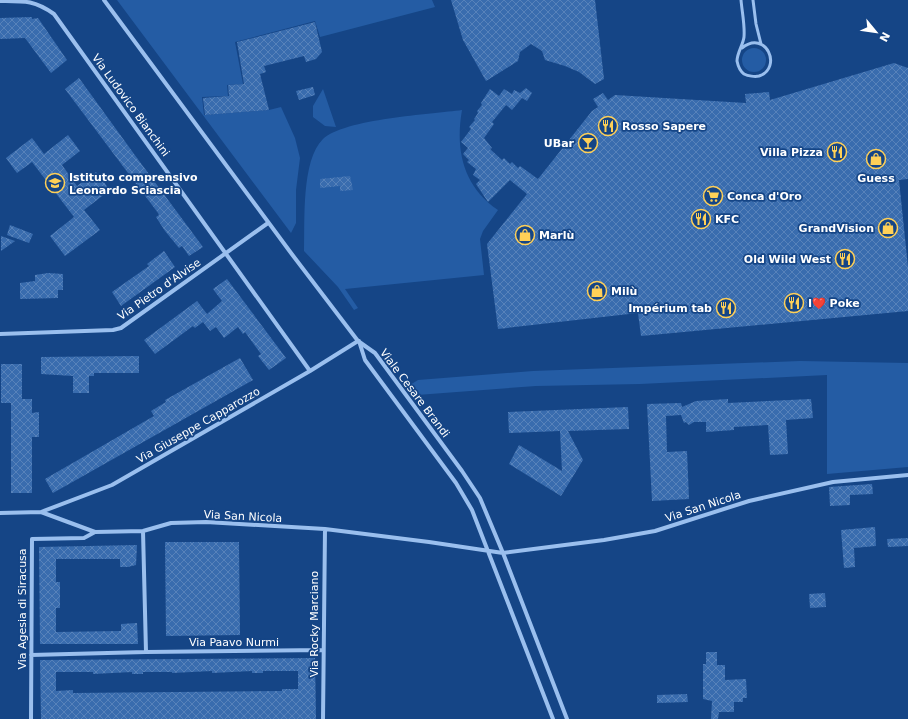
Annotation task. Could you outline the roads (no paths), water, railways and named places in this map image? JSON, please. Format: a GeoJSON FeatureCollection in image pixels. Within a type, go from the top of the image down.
{"type":"FeatureCollection","features":[{"type":"Feature","properties":{"kind":"street"},"geometry":{"type":"LineString","coordinates":[[104,0],[268,223],[358,341]]}},
{"type":"Feature","properties":{"kind":"street","name":"Via Ludovico Bianchini"},"geometry":{"type":"LineString","coordinates":[[0,1],[36,1],[54,14],[310,371]]}},
{"type":"Feature","properties":{"kind":"street","name":"Via Pietro d'Alvise"},"geometry":{"type":"LineString","coordinates":[[0,334],[113,330],[121,328],[268,223]]}},
{"type":"Feature","properties":{"kind":"street","name":"Via Giuseppe Capparozzo"},"geometry":{"type":"LineString","coordinates":[[41,512],[112,485],[310,371],[358,341]]}},
{"type":"Feature","properties":{"kind":"street","name":"Viale Cesare Brandi"},"geometry":{"type":"LineString","coordinates":[[358,341],[365,360],[464,496],[489,552],[553,719]]}},
{"type":"Feature","properties":{"kind":"street","name":"Viale Cesare Brandi"},"geometry":{"type":"LineString","coordinates":[[358,341],[375,353],[462,471],[480,498],[503,553],[567,719]]}},
{"type":"Feature","properties":{"kind":"street","name":"Via San Nicola"},"geometry":{"type":"LineString","coordinates":[[0,513],[41,512],[95,532],[143,531],[171,523],[206,522],[324,529],[503,553],[604,540],[656,531],[750,501],[833,482],[908,475]]}},
{"type":"Feature","properties":{"kind":"street","name":"Via Rocky Marciano"},"geometry":{"type":"LineString","coordinates":[[323,719],[324,529]]}},
{"type":"Feature","properties":{"kind":"street"},"geometry":{"type":"LineString","coordinates":[[143,531],[146,652]]}},
{"type":"Feature","properties":{"kind":"street","name":"Via Agesia di Siracusa"},"geometry":{"type":"LineString","coordinates":[[31,719],[32,539],[84,538],[95,532]]}},
{"type":"Feature","properties":{"kind":"street","name":"Via Paavo Nurmi"},"geometry":{"type":"LineString","coordinates":[[31,655],[323,650]]}},
{"type":"Feature","properties":{"kind":"lane"},"geometry":{"type":"LineString","coordinates":[[741,0],[744,29],[742,48],[737,62],[741,70],[749,76],[759,76],[768,70],[771,61],[768,51],[761,44],[756,24],[753,0]]}},
{"type":"Feature","properties":{"kind":"lane"},"geometry":{"type":"LineString","coordinates":[[742,48],[750,43],[761,44]]}},
{"type":"Feature","properties":{"kind":"place","name":"Rosso Sapere"},"geometry":{"type":"Point","coordinates":[608,126]}},
{"type":"Feature","properties":{"kind":"place","name":"UBar"},"geometry":{"type":"Point","coordinates":[588,143]}},
{"type":"Feature","properties":{"kind":"place","name":"Villa Pizza"},"geometry":{"type":"Point","coordinates":[837,152]}},
{"type":"Feature","properties":{"kind":"place","name":"Guess"},"geometry":{"type":"Point","coordinates":[876,159]}},
{"type":"Feature","properties":{"kind":"place","name":"Istituto comprensivo Leonardo Sciascia"},"geometry":{"type":"Point","coordinates":[55,183]}},
{"type":"Feature","properties":{"kind":"place","name":"Conca d'Oro"},"geometry":{"type":"Point","coordinates":[713,196]}},
{"type":"Feature","properties":{"kind":"place","name":"KFC"},"geometry":{"type":"Point","coordinates":[701,219]}},
{"type":"Feature","properties":{"kind":"place","name":"GrandVision"},"geometry":{"type":"Point","coordinates":[888,228]}},
{"type":"Feature","properties":{"kind":"place","name":"Marlù"},"geometry":{"type":"Point","coordinates":[525,235]}},
{"type":"Feature","properties":{"kind":"place","name":"Old Wild West"},"geometry":{"type":"Point","coordinates":[845,259]}},
{"type":"Feature","properties":{"kind":"place","name":"Milù"},"geometry":{"type":"Point","coordinates":[597,291]}},
{"type":"Feature","properties":{"kind":"place","name":"I❤️ Poke"},"geometry":{"type":"Point","coordinates":[794,303]}},
{"type":"Feature","properties":{"kind":"place","name":"Impérium tab"},"geometry":{"type":"Point","coordinates":[726,308]}}]}
